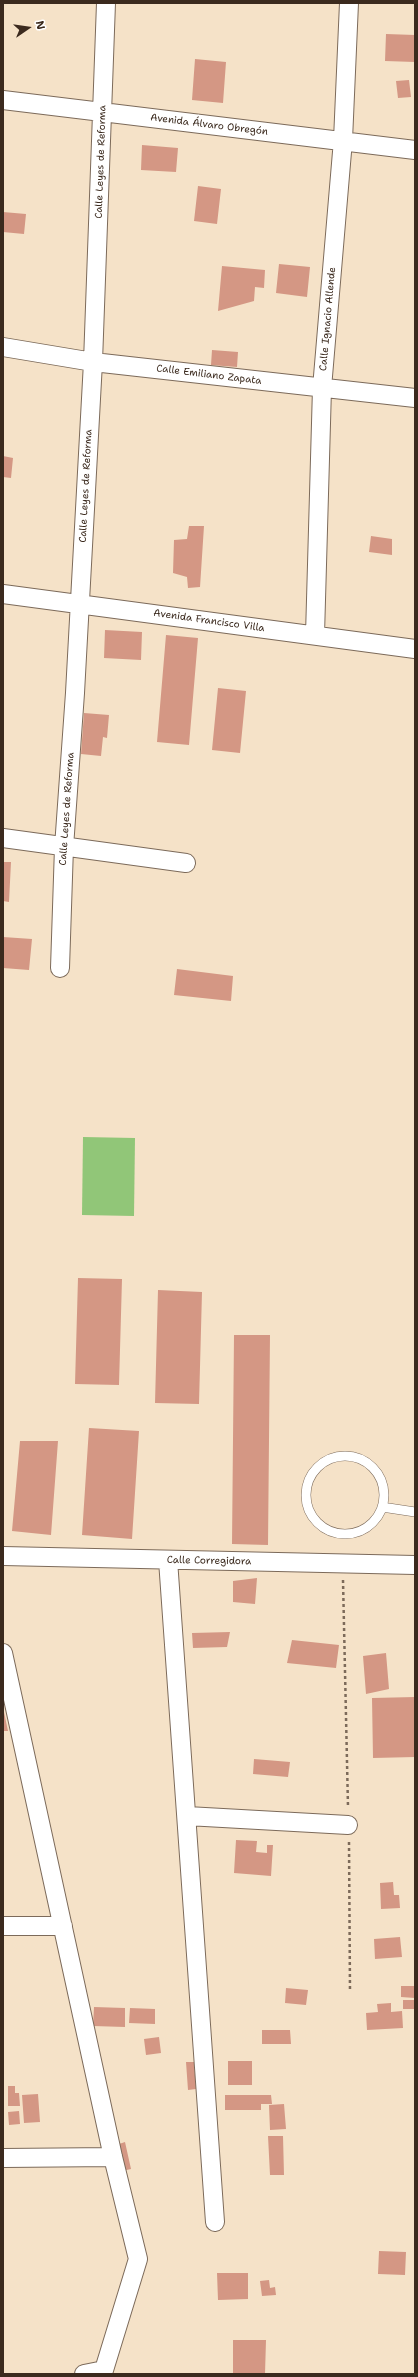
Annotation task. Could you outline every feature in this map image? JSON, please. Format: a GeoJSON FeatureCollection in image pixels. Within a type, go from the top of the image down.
{"type":"FeatureCollection","features":[{"type":"Feature","properties":{"kind":"street","name":"Calle Leyes de Reforma"},"geometry":{"type":"LineString","coordinates":[[60,968],[64,847],[80,604],[93,362],[106,3]]}},
{"type":"Feature","properties":{"kind":"street","name":"Calle Ignacio Allende"},"geometry":{"type":"LineString","coordinates":[[315,635],[322,388],[343,140],[350,3]]}},
{"type":"Feature","properties":{"kind":"street","name":"Avenida Álvaro Obregón"},"geometry":{"type":"LineString","coordinates":[[3,100],[343,140],[415,150]]}},
{"type":"Feature","properties":{"kind":"street","name":"Calle Emiliano Zapata"},"geometry":{"type":"LineString","coordinates":[[3,347],[93,362],[415,398]]}},
{"type":"Feature","properties":{"kind":"street","name":"Avenida Francisco Villa"},"geometry":{"type":"LineString","coordinates":[[3,594],[415,649]]}},
{"type":"Feature","properties":{"kind":"street"},"geometry":{"type":"LineString","coordinates":[[3,838],[186,863]]}},
{"type":"Feature","properties":{"kind":"street","name":"Calle Corregidora"},"geometry":{"type":"LineString","coordinates":[[3,1556],[415,1566]]}},
{"type":"Feature","properties":{"kind":"street"},"geometry":{"type":"LineString","coordinates":[[168,1560],[215,2222]]}},
{"type":"Feature","properties":{"kind":"street"},"geometry":{"type":"LineString","coordinates":[[3,1653],[6,1685],[63,1926],[113,2157],[138,2259],[104,2370],[84,2374]]}},
{"type":"Feature","properties":{"kind":"street"},"geometry":{"type":"LineString","coordinates":[[187,1816],[348,1825]]}},
{"type":"Feature","properties":{"kind":"street"},"geometry":{"type":"LineString","coordinates":[[3,1926],[63,1926]]}},
{"type":"Feature","properties":{"kind":"street"},"geometry":{"type":"LineString","coordinates":[[3,2158],[113,2157]]}},
{"type":"Feature","properties":{"kind":"lane"},"geometry":{"type":"LineString","coordinates":[[336,1456],[350,1456],[363,1460],[374,1469],[381,1480],[384,1494],[382,1507],[376,1519],[362,1531],[344,1535],[332,1533],[321,1527],[312,1518],[306,1500],[307,1482],[314,1470],[324,1461],[336,1456]]}},
{"type":"Feature","properties":{"kind":"lane"},"geometry":{"type":"LineString","coordinates":[[382,1507],[415,1512]]}},
{"type":"Feature","properties":{"kind":"path"},"geometry":{"type":"LineString","coordinates":[[343,1564],[350,1992]]}},
{"type":"Feature","properties":{"kind":"green space"},"geometry":{"type":"Polygon","coordinates":[[[83,1137],[135,1138],[134,1216],[82,1215],[83,1137]]]}},
{"type":"Feature","properties":{"kind":"building"},"geometry":{"type":"Polygon","coordinates":[[[386,34],[415,35],[415,62],[385,61],[386,34]]]}},
{"type":"Feature","properties":{"kind":"building"},"geometry":{"type":"Polygon","coordinates":[[[195,59],[226,62],[223,103],[192,100],[195,59]]]}},
{"type":"Feature","properties":{"kind":"building"},"geometry":{"type":"Polygon","coordinates":[[[409,80],[411,97],[398,98],[396,81],[409,80]]]}},
{"type":"Feature","properties":{"kind":"building"},"geometry":{"type":"Polygon","coordinates":[[[142,145],[178,148],[176,172],[141,170],[142,145]]]}},
{"type":"Feature","properties":{"kind":"building"},"geometry":{"type":"Polygon","coordinates":[[[198,186],[221,189],[217,224],[194,221],[198,186]]]}},
{"type":"Feature","properties":{"kind":"building"},"geometry":{"type":"Polygon","coordinates":[[[3,212],[26,214],[24,234],[3,232],[3,212]]]}},
{"type":"Feature","properties":{"kind":"building"},"geometry":{"type":"Polygon","coordinates":[[[279,264],[310,267],[307,297],[276,293],[279,264]]]}},
{"type":"Feature","properties":{"kind":"building"},"geometry":{"type":"Polygon","coordinates":[[[222,266],[265,270],[264,288],[255,287],[254,301],[218,311],[222,266]]]}},
{"type":"Feature","properties":{"kind":"building"},"geometry":{"type":"Polygon","coordinates":[[[212,350],[238,352],[237,367],[211,365],[212,350]]]}},
{"type":"Feature","properties":{"kind":"building"},"geometry":{"type":"Polygon","coordinates":[[[3,456],[13,458],[11,478],[3,477],[3,456]]]}},
{"type":"Feature","properties":{"kind":"building"},"geometry":{"type":"Polygon","coordinates":[[[189,526],[204,526],[200,587],[188,588],[187,577],[173,573],[174,540],[187,539],[189,526]]]}},
{"type":"Feature","properties":{"kind":"building"},"geometry":{"type":"Polygon","coordinates":[[[371,536],[392,539],[392,555],[369,552],[371,536]]]}},
{"type":"Feature","properties":{"kind":"building"},"geometry":{"type":"Polygon","coordinates":[[[105,630],[142,632],[141,660],[104,658],[105,630]]]}},
{"type":"Feature","properties":{"kind":"building"},"geometry":{"type":"Polygon","coordinates":[[[166,635],[198,638],[189,745],[157,742],[166,635]]]}},
{"type":"Feature","properties":{"kind":"building"},"geometry":{"type":"Polygon","coordinates":[[[218,688],[246,691],[240,753],[212,750],[218,688]]]}},
{"type":"Feature","properties":{"kind":"building"},"geometry":{"type":"Polygon","coordinates":[[[84,713],[109,715],[107,738],[103,737],[101,756],[81,754],[84,713]]]}},
{"type":"Feature","properties":{"kind":"building"},"geometry":{"type":"Polygon","coordinates":[[[3,862],[11,862],[9,902],[3,901],[3,862]]]}},
{"type":"Feature","properties":{"kind":"building"},"geometry":{"type":"Polygon","coordinates":[[[3,937],[32,939],[29,970],[3,968],[3,937]]]}},
{"type":"Feature","properties":{"kind":"building"},"geometry":{"type":"Polygon","coordinates":[[[177,969],[233,976],[231,1001],[174,995],[177,969]]]}},
{"type":"Feature","properties":{"kind":"building"},"geometry":{"type":"Polygon","coordinates":[[[78,1278],[122,1279],[119,1385],[75,1384],[78,1278]]]}},
{"type":"Feature","properties":{"kind":"building"},"geometry":{"type":"Polygon","coordinates":[[[158,1290],[202,1292],[199,1404],[155,1403],[158,1290]]]}},
{"type":"Feature","properties":{"kind":"building"},"geometry":{"type":"Polygon","coordinates":[[[234,1335],[270,1335],[268,1545],[232,1544],[234,1335]]]}},
{"type":"Feature","properties":{"kind":"building"},"geometry":{"type":"Polygon","coordinates":[[[89,1428],[139,1431],[132,1539],[82,1535],[89,1428]]]}},
{"type":"Feature","properties":{"kind":"building"},"geometry":{"type":"Polygon","coordinates":[[[20,1441],[58,1441],[51,1535],[12,1531],[20,1441]]]}},
{"type":"Feature","properties":{"kind":"building"},"geometry":{"type":"Polygon","coordinates":[[[257,1578],[255,1604],[233,1602],[233,1581],[257,1578]]]}},
{"type":"Feature","properties":{"kind":"building"},"geometry":{"type":"Polygon","coordinates":[[[230,1632],[227,1647],[193,1648],[192,1633],[230,1632]]]}},
{"type":"Feature","properties":{"kind":"building"},"geometry":{"type":"Polygon","coordinates":[[[292,1640],[339,1645],[336,1668],[287,1663],[292,1640]]]}},
{"type":"Feature","properties":{"kind":"building"},"geometry":{"type":"Polygon","coordinates":[[[386,1653],[389,1689],[366,1694],[363,1656],[386,1653]]]}},
{"type":"Feature","properties":{"kind":"building"},"geometry":{"type":"Polygon","coordinates":[[[415,1697],[415,1757],[373,1758],[372,1698],[415,1697]]]}},
{"type":"Feature","properties":{"kind":"building"},"geometry":{"type":"Polygon","coordinates":[[[4,1712],[8,1731],[3,1731],[4,1712]]]}},
{"type":"Feature","properties":{"kind":"building"},"geometry":{"type":"Polygon","coordinates":[[[254,1759],[290,1762],[288,1777],[253,1774],[254,1759]]]}},
{"type":"Feature","properties":{"kind":"building"},"geometry":{"type":"Polygon","coordinates":[[[236,1840],[257,1841],[256,1852],[267,1853],[267,1845],[273,1845],[271,1876],[234,1873],[236,1840]]]}},
{"type":"Feature","properties":{"kind":"building"},"geometry":{"type":"Polygon","coordinates":[[[393,1882],[394,1895],[399,1895],[400,1908],[381,1909],[380,1883],[393,1882]]]}},
{"type":"Feature","properties":{"kind":"building"},"geometry":{"type":"Polygon","coordinates":[[[400,1937],[402,1957],[375,1959],[374,1939],[400,1937]]]}},
{"type":"Feature","properties":{"kind":"building"},"geometry":{"type":"Polygon","coordinates":[[[401,1986],[415,1986],[415,1998],[401,1997],[401,1986]]]}},
{"type":"Feature","properties":{"kind":"building"},"geometry":{"type":"Polygon","coordinates":[[[286,1988],[308,1990],[306,2005],[285,2003],[286,1988]]]}},
{"type":"Feature","properties":{"kind":"building"},"geometry":{"type":"Polygon","coordinates":[[[403,2000],[415,2000],[415,2009],[403,2009],[403,2000]]]}},
{"type":"Feature","properties":{"kind":"building"},"geometry":{"type":"Polygon","coordinates":[[[391,2003],[391,2012],[402,2011],[403,2028],[367,2030],[366,2013],[378,2012],[377,2004],[391,2003]]]}},
{"type":"Feature","properties":{"kind":"building"},"geometry":{"type":"Polygon","coordinates":[[[94,2007],[125,2008],[125,2027],[93,2026],[94,2007]]]}},
{"type":"Feature","properties":{"kind":"building"},"geometry":{"type":"Polygon","coordinates":[[[130,2008],[155,2009],[155,2024],[129,2023],[130,2008]]]}},
{"type":"Feature","properties":{"kind":"building"},"geometry":{"type":"Polygon","coordinates":[[[262,2030],[290,2030],[291,2044],[262,2044],[262,2030]]]}},
{"type":"Feature","properties":{"kind":"building"},"geometry":{"type":"Polygon","coordinates":[[[159,2037],[161,2053],[146,2055],[144,2039],[159,2037]]]}},
{"type":"Feature","properties":{"kind":"building"},"geometry":{"type":"Polygon","coordinates":[[[228,2061],[252,2061],[252,2085],[228,2085],[228,2061]]]}},
{"type":"Feature","properties":{"kind":"building"},"geometry":{"type":"Polygon","coordinates":[[[186,2062],[194,2062],[196,2089],[188,2090],[186,2062]]]}},
{"type":"Feature","properties":{"kind":"building"},"geometry":{"type":"Polygon","coordinates":[[[8,2086],[15,2086],[15,2093],[19,2093],[20,2106],[8,2106],[8,2086]]]}},
{"type":"Feature","properties":{"kind":"building"},"geometry":{"type":"Polygon","coordinates":[[[38,2094],[40,2122],[24,2123],[22,2095],[38,2094]]]}},
{"type":"Feature","properties":{"kind":"building"},"geometry":{"type":"Polygon","coordinates":[[[225,2095],[271,2095],[272,2104],[261,2104],[261,2110],[225,2110],[225,2095]]]}},
{"type":"Feature","properties":{"kind":"building"},"geometry":{"type":"Polygon","coordinates":[[[284,2104],[286,2129],[270,2130],[269,2105],[284,2104]]]}},
{"type":"Feature","properties":{"kind":"building"},"geometry":{"type":"Polygon","coordinates":[[[19,2111],[20,2124],[9,2125],[8,2112],[19,2111]]]}},
{"type":"Feature","properties":{"kind":"building"},"geometry":{"type":"Polygon","coordinates":[[[268,2136],[283,2136],[284,2175],[270,2175],[268,2136]]]}},
{"type":"Feature","properties":{"kind":"building"},"geometry":{"type":"Polygon","coordinates":[[[125,2142],[131,2169],[122,2171],[116,2145],[125,2142]]]}},
{"type":"Feature","properties":{"kind":"building"},"geometry":{"type":"Polygon","coordinates":[[[379,2251],[406,2252],[405,2275],[378,2274],[379,2251]]]}},
{"type":"Feature","properties":{"kind":"building"},"geometry":{"type":"Polygon","coordinates":[[[217,2273],[248,2273],[248,2299],[218,2300],[217,2273]]]}},
{"type":"Feature","properties":{"kind":"building"},"geometry":{"type":"Polygon","coordinates":[[[269,2280],[270,2288],[275,2287],[276,2295],[262,2296],[260,2281],[269,2280]]]}},
{"type":"Feature","properties":{"kind":"building"},"geometry":{"type":"Polygon","coordinates":[[[233,2340],[266,2340],[265,2374],[233,2374],[233,2340]]]}}]}
